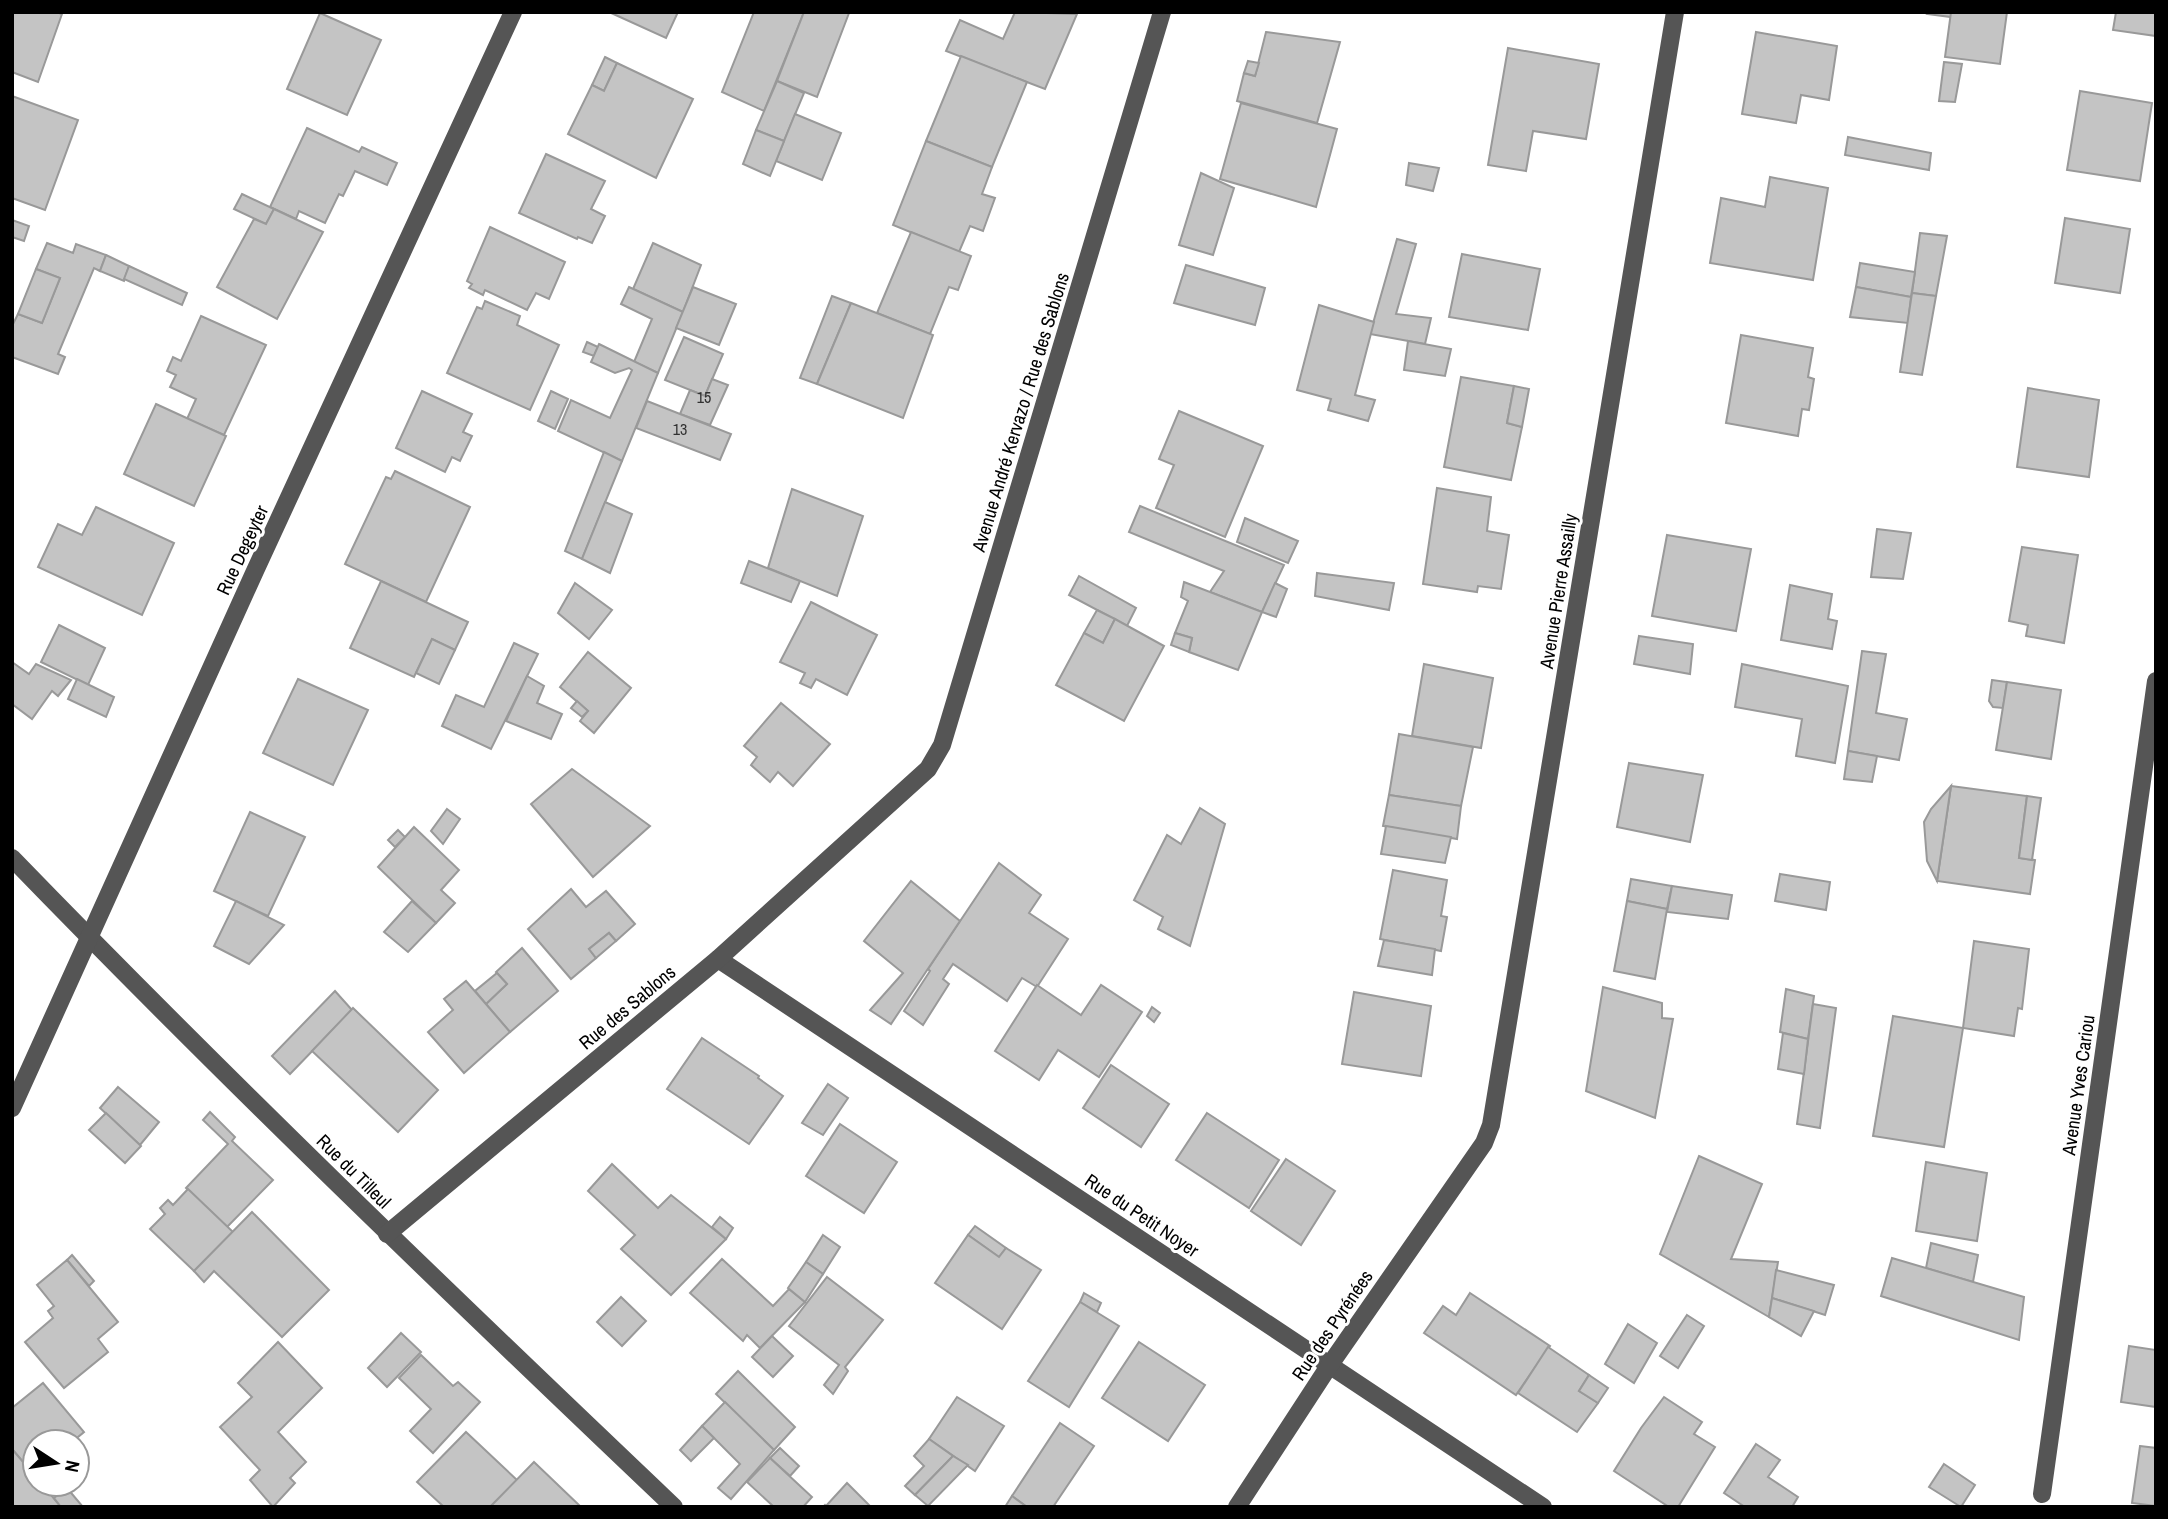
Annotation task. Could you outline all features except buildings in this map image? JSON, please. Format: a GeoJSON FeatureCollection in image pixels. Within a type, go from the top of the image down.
{"type":"FeatureCollection","features":[{"type":"Feature","properties":{"kind":"street","name":"Rue Degeyter"},"geometry":{"type":"LineString","coordinates":[[12,1108],[255,571],[513,12]]}},
{"type":"Feature","properties":{"kind":"street","name":"Avenue André Kervazo / Rue des Sablons"},"geometry":{"type":"LineString","coordinates":[[887,804],[928,769],[942,745],[1162,12]]}},
{"type":"Feature","properties":{"kind":"street","name":"Avenue Pierre Assailly"},"geometry":{"type":"LineString","coordinates":[[1465,1170],[1484,1143],[1491,1125],[1675,12]]}},
{"type":"Feature","properties":{"kind":"street","name":"Avenue Yves Cariou"},"geometry":{"type":"LineString","coordinates":[[2042,1494],[2156,681]]}},
{"type":"Feature","properties":{"kind":"street","name":"Rue des Sablons"},"geometry":{"type":"LineString","coordinates":[[387,1234],[718,959],[887,804]]}},
{"type":"Feature","properties":{"kind":"street","name":"Rue du Tilleul"},"geometry":{"type":"LineString","coordinates":[[12,858],[387,1234],[674,1507]]}},
{"type":"Feature","properties":{"kind":"street","name":"Rue du Petit Noyer"},"geometry":{"type":"LineString","coordinates":[[718,959],[1543,1507]]}},
{"type":"Feature","properties":{"kind":"street","name":"Rue des Pyrénées"},"geometry":{"type":"LineString","coordinates":[[1237,1507],[1329,1366],[1465,1170]]}}]}
